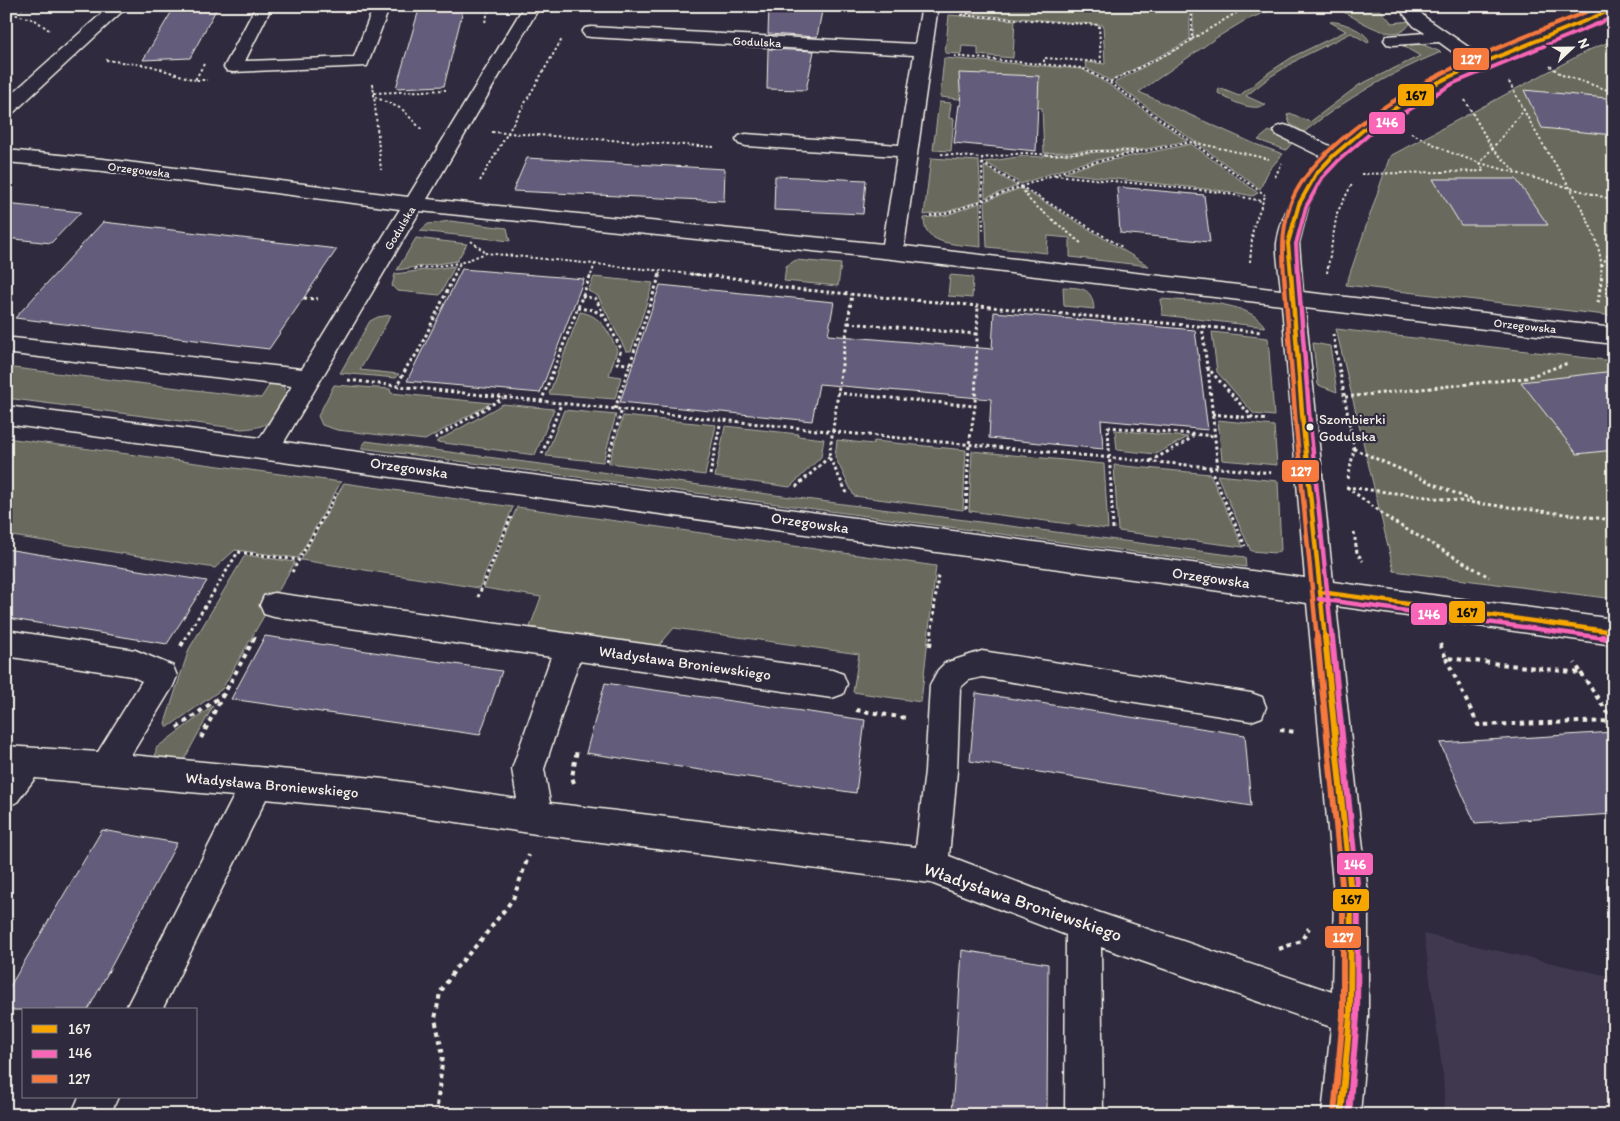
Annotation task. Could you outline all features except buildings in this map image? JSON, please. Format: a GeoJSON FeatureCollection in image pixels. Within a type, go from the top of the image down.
{"type":"FeatureCollection","features":[{"type":"Feature","properties":{"kind":"street"},"geometry":{"type":"LineString","coordinates":[[6,110],[60,58],[120,6]]}},
{"type":"Feature","properties":{"kind":"street"},"geometry":{"type":"LineString","coordinates":[[264,6],[233,67],[361,62],[382,6]]}},
{"type":"Feature","properties":{"kind":"street","name":"Godulska"},"geometry":{"type":"LineString","coordinates":[[268,449],[532,6]]}},
{"type":"Feature","properties":{"kind":"street"},"geometry":{"type":"LineString","coordinates":[[892,252],[930,6]]}},
{"type":"Feature","properties":{"kind":"street"},"geometry":{"type":"LineString","coordinates":[[1405,6],[1420,22],[1482,64]]}},
{"type":"Feature","properties":{"kind":"street"},"geometry":{"type":"LineString","coordinates":[[1341,1115],[1350,1016],[1351,894],[1308,479],[1291,300],[1288,243],[1299,204],[1316,174],[1334,154],[1363,129],[1427,88],[1609,8]]}},
{"type":"Feature","properties":{"kind":"street","name":"Godulska"},"geometry":{"type":"LineString","coordinates":[[591,32],[922,50]]}},
{"type":"Feature","properties":{"kind":"street"},"geometry":{"type":"LineString","coordinates":[[1393,40],[1441,37]]}},
{"type":"Feature","properties":{"kind":"street"},"geometry":{"type":"LineString","coordinates":[[1284,131],[1334,154]]}},
{"type":"Feature","properties":{"kind":"street"},"geometry":{"type":"LineString","coordinates":[[746,140],[908,152]]}},
{"type":"Feature","properties":{"kind":"street","name":"Orzegowska"},"geometry":{"type":"LineString","coordinates":[[6,156],[103,165],[414,204],[892,252],[1291,300],[1614,336]]}},
{"type":"Feature","properties":{"kind":"street"},"geometry":{"type":"LineString","coordinates":[[13,346],[310,378]]}},
{"type":"Feature","properties":{"kind":"street","name":"Orzegowska"},"geometry":{"type":"LineString","coordinates":[[6,415],[1614,632]]}},
{"type":"Feature","properties":{"kind":"street","name":"Władysława Broniewskiego"},"geometry":{"type":"LineString","coordinates":[[274,605],[832,684]]}},
{"type":"Feature","properties":{"kind":"street"},"geometry":{"type":"LineString","coordinates":[[6,643],[135,664],[162,676],[106,768]]}},
{"type":"Feature","properties":{"kind":"street"},"geometry":{"type":"LineString","coordinates":[[536,818],[528,769],[569,647]]}},
{"type":"Feature","properties":{"kind":"street"},"geometry":{"type":"LineString","coordinates":[[931,866],[941,771],[945,685],[950,675],[964,668],[982,664],[1251,707]]}},
{"type":"Feature","properties":{"kind":"street"},"geometry":{"type":"LineString","coordinates":[[6,791],[16,763]]}},
{"type":"Feature","properties":{"kind":"street","name":"Władysława Broniewskiego"},"geometry":{"type":"LineString","coordinates":[[16,763],[106,768],[384,795],[536,818],[931,866],[1083,924],[1350,1016]]}},
{"type":"Feature","properties":{"kind":"street"},"geometry":{"type":"LineString","coordinates":[[144,1008],[257,783]]}},
{"type":"Feature","properties":{"kind":"street"},"geometry":{"type":"LineString","coordinates":[[1083,924],[1084,1115]]}},
{"type":"Feature","properties":{"kind":"street"},"geometry":{"type":"LineString","coordinates":[[90,1115],[98,1098]]}},
{"type":"Feature","properties":{"kind":"path"},"geometry":{"type":"LineString","coordinates":[[6,10],[73,6]]}},
{"type":"Feature","properties":{"kind":"path"},"geometry":{"type":"LineString","coordinates":[[484,25],[490,6]]}},
{"type":"Feature","properties":{"kind":"path"},"geometry":{"type":"LineString","coordinates":[[1187,6],[1192,13],[1192,39]]}},
{"type":"Feature","properties":{"kind":"path"},"geometry":{"type":"LineString","coordinates":[[1110,83],[1181,47],[1248,6]]}},
{"type":"Feature","properties":{"kind":"path"},"geometry":{"type":"LineString","coordinates":[[6,10],[35,20],[55,36],[59,41],[58,47],[49,58],[132,62],[157,68],[178,77],[195,80]]}},
{"type":"Feature","properties":{"kind":"path"},"geometry":{"type":"LineString","coordinates":[[960,15],[1100,25],[1101,62],[1044,58],[1044,64]]}},
{"type":"Feature","properties":{"kind":"path"},"geometry":{"type":"LineString","coordinates":[[478,185],[566,32]]}},
{"type":"Feature","properties":{"kind":"path"},"geometry":{"type":"LineString","coordinates":[[948,55],[1082,68],[1110,83],[1265,195]]}},
{"type":"Feature","properties":{"kind":"path"},"geometry":{"type":"LineString","coordinates":[[373,76],[381,173]]}},
{"type":"Feature","properties":{"kind":"path"},"geometry":{"type":"LineString","coordinates":[[1515,77],[1508,80],[1570,188],[1590,232],[1602,266]]}},
{"type":"Feature","properties":{"kind":"path"},"geometry":{"type":"LineString","coordinates":[[374,95],[454,90]]}},
{"type":"Feature","properties":{"kind":"path"},"geometry":{"type":"LineString","coordinates":[[374,95],[402,109],[423,131]]}},
{"type":"Feature","properties":{"kind":"path"},"geometry":{"type":"LineString","coordinates":[[1457,104],[1465,100],[1492,148],[1516,173]]}},
{"type":"Feature","properties":{"kind":"path"},"geometry":{"type":"LineString","coordinates":[[1480,163],[1524,110]]}},
{"type":"Feature","properties":{"kind":"path"},"geometry":{"type":"LineString","coordinates":[[1416,127],[1408,132],[1449,152],[1480,163],[1614,200]]}},
{"type":"Feature","properties":{"kind":"path"},"geometry":{"type":"LineString","coordinates":[[507,133],[715,147]]}},
{"type":"Feature","properties":{"kind":"path"},"geometry":{"type":"LineString","coordinates":[[927,216],[948,213],[1088,163],[1192,142],[1283,161]]}},
{"type":"Feature","properties":{"kind":"path"},"geometry":{"type":"LineString","coordinates":[[937,154],[982,158],[1024,153],[1053,155],[1103,151],[1144,152]]}},
{"type":"Feature","properties":{"kind":"path"},"geometry":{"type":"LineString","coordinates":[[982,158],[983,239]]}},
{"type":"Feature","properties":{"kind":"path"},"geometry":{"type":"LineString","coordinates":[[982,163],[1127,249]]}},
{"type":"Feature","properties":{"kind":"path"},"geometry":{"type":"LineString","coordinates":[[1364,168],[1357,174],[1484,171],[1480,163]]}},
{"type":"Feature","properties":{"kind":"path"},"geometry":{"type":"LineString","coordinates":[[1054,175],[1219,192],[1262,201]]}},
{"type":"Feature","properties":{"kind":"path"},"geometry":{"type":"LineString","coordinates":[[1348,496],[1346,487],[1354,449],[1329,304],[1328,260],[1337,213],[1353,182]]}},
{"type":"Feature","properties":{"kind":"path"},"geometry":{"type":"LineString","coordinates":[[1021,187],[1037,206],[1075,235],[1086,248]]}},
{"type":"Feature","properties":{"kind":"path"},"geometry":{"type":"LineString","coordinates":[[470,241],[486,253]]}},
{"type":"Feature","properties":{"kind":"path"},"geometry":{"type":"LineString","coordinates":[[1597,302],[1602,266],[1614,243]]}},
{"type":"Feature","properties":{"kind":"path"},"geometry":{"type":"LineString","coordinates":[[412,270],[460,263],[486,253],[753,280],[784,288],[1263,332]]}},
{"type":"Feature","properties":{"kind":"path"},"geometry":{"type":"LineString","coordinates":[[397,386],[438,313],[444,294],[460,263]]}},
{"type":"Feature","properties":{"kind":"path"},"geometry":{"type":"LineString","coordinates":[[541,402],[594,264]]}},
{"type":"Feature","properties":{"kind":"path"},"geometry":{"type":"LineString","coordinates":[[614,409],[661,270]]}},
{"type":"Feature","properties":{"kind":"path"},"geometry":{"type":"LineString","coordinates":[[850,500],[829,457],[852,294]]}},
{"type":"Feature","properties":{"kind":"path"},"geometry":{"type":"LineString","coordinates":[[582,296],[596,299],[621,349],[617,363],[630,364]]}},
{"type":"Feature","properties":{"kind":"path"},"geometry":{"type":"LineString","coordinates":[[304,298],[323,300]]}},
{"type":"Feature","properties":{"kind":"path"},"geometry":{"type":"LineString","coordinates":[[966,515],[969,445],[975,406],[978,305]]}},
{"type":"Feature","properties":{"kind":"path"},"geometry":{"type":"LineString","coordinates":[[577,308],[593,310],[603,316]]}},
{"type":"Feature","properties":{"kind":"path"},"geometry":{"type":"LineString","coordinates":[[848,323],[977,334]]}},
{"type":"Feature","properties":{"kind":"path"},"geometry":{"type":"LineString","coordinates":[[1202,325],[1218,469]]}},
{"type":"Feature","properties":{"kind":"path"},"geometry":{"type":"LineString","coordinates":[[1345,398],[1526,378],[1569,363]]}},
{"type":"Feature","properties":{"kind":"path"},"geometry":{"type":"LineString","coordinates":[[1208,367],[1253,418]]}},
{"type":"Feature","properties":{"kind":"path"},"geometry":{"type":"LineString","coordinates":[[347,380],[832,432],[1282,474],[1346,487],[1614,520]]}},
{"type":"Feature","properties":{"kind":"path"},"geometry":{"type":"LineString","coordinates":[[837,393],[975,406]]}},
{"type":"Feature","properties":{"kind":"path"},"geometry":{"type":"LineString","coordinates":[[432,440],[504,398]]}},
{"type":"Feature","properties":{"kind":"path"},"geometry":{"type":"LineString","coordinates":[[540,459],[561,404]]}},
{"type":"Feature","properties":{"kind":"path"},"geometry":{"type":"LineString","coordinates":[[606,466],[622,409]]}},
{"type":"Feature","properties":{"kind":"path"},"geometry":{"type":"LineString","coordinates":[[1212,414],[1270,420]]}},
{"type":"Feature","properties":{"kind":"path"},"geometry":{"type":"LineString","coordinates":[[709,480],[721,420]]}},
{"type":"Feature","properties":{"kind":"path"},"geometry":{"type":"LineString","coordinates":[[1114,534],[1108,427],[1214,436]]}},
{"type":"Feature","properties":{"kind":"path"},"geometry":{"type":"LineString","coordinates":[[1148,462],[1186,442],[1194,434]]}},
{"type":"Feature","properties":{"kind":"path"},"geometry":{"type":"LineString","coordinates":[[1354,449],[1478,503]]}},
{"type":"Feature","properties":{"kind":"path"},"geometry":{"type":"LineString","coordinates":[[791,492],[829,457]]}},
{"type":"Feature","properties":{"kind":"path"},"geometry":{"type":"LineString","coordinates":[[1210,468],[1249,553]]}},
{"type":"Feature","properties":{"kind":"path"},"geometry":{"type":"LineString","coordinates":[[1346,487],[1392,521],[1493,580]]}},
{"type":"Feature","properties":{"kind":"path"},"geometry":{"type":"LineString","coordinates":[[212,716],[339,489]]}},
{"type":"Feature","properties":{"kind":"path"},"geometry":{"type":"LineString","coordinates":[[463,632],[512,514]]}},
{"type":"Feature","properties":{"kind":"path"},"geometry":{"type":"LineString","coordinates":[[1352,525],[1357,553],[1368,567]]}},
{"type":"Feature","properties":{"kind":"path"},"geometry":{"type":"LineString","coordinates":[[162,676],[238,552],[299,560]]}},
{"type":"Feature","properties":{"kind":"path"},"geometry":{"type":"LineString","coordinates":[[929,652],[939,565]]}},
{"type":"Feature","properties":{"kind":"path"},"geometry":{"type":"LineString","coordinates":[[1439,640],[1478,725],[1613,722]]}},
{"type":"Feature","properties":{"kind":"path"},"geometry":{"type":"LineString","coordinates":[[1572,657],[1613,722]]}},
{"type":"Feature","properties":{"kind":"path"},"geometry":{"type":"LineString","coordinates":[[1446,658],[1581,674]]}},
{"type":"Feature","properties":{"kind":"path"},"geometry":{"type":"LineString","coordinates":[[175,729],[224,694]]}},
{"type":"Feature","properties":{"kind":"path"},"geometry":{"type":"LineString","coordinates":[[1276,729],[1305,733]]}},
{"type":"Feature","properties":{"kind":"path"},"geometry":{"type":"LineString","coordinates":[[577,748],[572,777],[577,790]]}},
{"type":"Feature","properties":{"kind":"path"},"geometry":{"type":"LineString","coordinates":[[436,1115],[443,1055],[435,1019],[440,994],[456,968],[482,939],[513,899],[535,839],[536,818]]}},
{"type":"Feature","properties":{"kind":"path"},"geometry":{"type":"LineString","coordinates":[[1271,952],[1301,941],[1313,922]]}},
{"type":"Feature","properties":{"kind":"shaded area"},"geometry":{"type":"Polygon","coordinates":[[[1424,934],[1614,977],[1614,1115],[1445,1115],[1443,1076],[1424,934]]]}},
{"type":"Feature","properties":{"kind":"green space"},"geometry":{"type":"Polygon","coordinates":[[[994,6],[1185,6],[1190,13],[1190,39],[1111,81],[1086,68],[1085,62],[1105,64],[1103,25],[967,14],[994,6]]]}},
{"type":"Feature","properties":{"kind":"green space"},"geometry":{"type":"Polygon","coordinates":[[[1189,6],[1281,6],[1244,21],[1216,38],[1139,92],[1255,144],[1283,154],[1269,170],[1260,189],[1114,83],[1193,40],[1193,13],[1189,6]]]}},
{"type":"Feature","properties":{"kind":"green space"},"geometry":{"type":"Polygon","coordinates":[[[1340,6],[1377,6],[1392,23],[1411,21],[1406,29],[1398,33],[1389,33],[1368,26],[1342,11],[1340,6]]]}},
{"type":"Feature","properties":{"kind":"green space"},"geometry":{"type":"Polygon","coordinates":[[[949,15],[1015,20],[1013,58],[978,55],[978,47],[962,46],[961,54],[945,53],[949,15]]]}},
{"type":"Feature","properties":{"kind":"green space"},"geometry":{"type":"Polygon","coordinates":[[[1330,22],[1352,27],[1367,38],[1368,43],[1351,33],[1300,58],[1270,77],[1246,96],[1266,105],[1260,107],[1235,102],[1218,93],[1219,88],[1239,96],[1268,73],[1294,56],[1346,31],[1330,22]]]}},
{"type":"Feature","properties":{"kind":"green space"},"geometry":{"type":"Polygon","coordinates":[[[1614,40],[1614,316],[1346,285],[1390,156],[1589,50],[1614,40]]]}},
{"type":"Feature","properties":{"kind":"green space"},"geometry":{"type":"Polygon","coordinates":[[[1421,44],[1441,52],[1370,87],[1304,132],[1290,124],[1287,115],[1290,113],[1310,122],[1359,85],[1420,56],[1403,46],[1421,44]]]}},
{"type":"Feature","properties":{"kind":"green space"},"geometry":{"type":"Polygon","coordinates":[[[944,58],[1082,69],[1108,84],[1187,141],[1141,150],[1044,153],[1042,108],[940,97],[944,58]]]}},
{"type":"Feature","properties":{"kind":"green space"},"geometry":{"type":"Polygon","coordinates":[[[939,102],[951,103],[949,118],[954,119],[951,151],[933,150],[939,102]]]}},
{"type":"Feature","properties":{"kind":"green space"},"geometry":{"type":"Polygon","coordinates":[[[1269,131],[1293,142],[1286,150],[1258,140],[1269,131]]]}},
{"type":"Feature","properties":{"kind":"green space"},"geometry":{"type":"Polygon","coordinates":[[[1191,144],[1258,193],[1253,196],[1064,173],[1087,165],[1191,144]]]}},
{"type":"Feature","properties":{"kind":"green space"},"geometry":{"type":"Polygon","coordinates":[[[1134,152],[1078,164],[1021,184],[985,162],[1024,156],[1043,157],[1044,155],[1134,152]]]}},
{"type":"Feature","properties":{"kind":"green space"},"geometry":{"type":"Polygon","coordinates":[[[931,158],[979,161],[981,200],[947,212],[924,215],[931,158]]]}},
{"type":"Feature","properties":{"kind":"green space"},"geometry":{"type":"Polygon","coordinates":[[[984,166],[1017,186],[985,198],[984,166]]]}},
{"type":"Feature","properties":{"kind":"green space"},"geometry":{"type":"Polygon","coordinates":[[[1021,188],[1149,266],[1070,257],[1070,238],[1048,236],[1047,253],[987,247],[985,201],[1021,188]]]}},
{"type":"Feature","properties":{"kind":"green space"},"geometry":{"type":"Polygon","coordinates":[[[980,203],[981,247],[954,244],[936,239],[925,227],[924,218],[947,215],[980,203]]]}},
{"type":"Feature","properties":{"kind":"green space"},"geometry":{"type":"Polygon","coordinates":[[[450,221],[507,228],[510,241],[420,231],[428,224],[450,221]]]}},
{"type":"Feature","properties":{"kind":"green space"},"geometry":{"type":"Polygon","coordinates":[[[416,238],[467,244],[457,261],[397,270],[416,238]]]}},
{"type":"Feature","properties":{"kind":"green space"},"geometry":{"type":"Polygon","coordinates":[[[796,260],[841,264],[838,286],[784,281],[786,266],[796,260]]]}},
{"type":"Feature","properties":{"kind":"green space"},"geometry":{"type":"Polygon","coordinates":[[[455,266],[440,295],[397,291],[392,286],[395,274],[455,266]]]}},
{"type":"Feature","properties":{"kind":"green space"},"geometry":{"type":"Polygon","coordinates":[[[950,275],[973,277],[972,298],[948,296],[950,275]]]}},
{"type":"Feature","properties":{"kind":"green space"},"geometry":{"type":"Polygon","coordinates":[[[594,277],[653,283],[631,351],[626,351],[598,296],[588,291],[594,277]]]}},
{"type":"Feature","properties":{"kind":"green space"},"geometry":{"type":"Polygon","coordinates":[[[1063,287],[1085,290],[1091,296],[1094,309],[1064,306],[1063,287]]]}},
{"type":"Feature","properties":{"kind":"green space"},"geometry":{"type":"Polygon","coordinates":[[[1161,299],[1202,302],[1232,307],[1246,311],[1257,318],[1265,327],[1162,315],[1161,299]]]}},
{"type":"Feature","properties":{"kind":"green space"},"geometry":{"type":"Polygon","coordinates":[[[580,312],[594,317],[603,325],[617,350],[609,375],[621,377],[615,399],[549,394],[580,312]]]}},
{"type":"Feature","properties":{"kind":"green space"},"geometry":{"type":"Polygon","coordinates":[[[391,315],[360,370],[399,374],[396,378],[340,373],[370,321],[378,317],[391,315]]]}},
{"type":"Feature","properties":{"kind":"green space"},"geometry":{"type":"Polygon","coordinates":[[[1336,329],[1614,361],[1614,599],[1394,571],[1336,329]]]}},
{"type":"Feature","properties":{"kind":"green space"},"geometry":{"type":"Polygon","coordinates":[[[1212,332],[1268,338],[1274,416],[1254,414],[1217,372],[1212,332]]]}},
{"type":"Feature","properties":{"kind":"green space"},"geometry":{"type":"Polygon","coordinates":[[[1313,343],[1330,346],[1337,392],[1318,385],[1313,343]]]}},
{"type":"Feature","properties":{"kind":"green space"},"geometry":{"type":"Polygon","coordinates":[[[6,367],[261,398],[272,381],[282,384],[287,395],[270,421],[260,426],[242,429],[6,398],[6,367]]]}},
{"type":"Feature","properties":{"kind":"green space"},"geometry":{"type":"Polygon","coordinates":[[[334,385],[390,389],[391,393],[491,403],[425,440],[337,430],[322,425],[318,416],[334,385]]]}},
{"type":"Feature","properties":{"kind":"green space"},"geometry":{"type":"Polygon","coordinates":[[[503,404],[554,409],[535,455],[436,442],[503,404]]]}},
{"type":"Feature","properties":{"kind":"green space"},"geometry":{"type":"Polygon","coordinates":[[[564,410],[616,415],[603,462],[546,456],[564,410]]]}},
{"type":"Feature","properties":{"kind":"green space"},"geometry":{"type":"Polygon","coordinates":[[[623,416],[716,425],[705,475],[609,463],[623,416]]]}},
{"type":"Feature","properties":{"kind":"green space"},"geometry":{"type":"Polygon","coordinates":[[[1218,420],[1274,426],[1277,465],[1222,460],[1218,420]]]}},
{"type":"Feature","properties":{"kind":"green space"},"geometry":{"type":"Polygon","coordinates":[[[725,426],[798,434],[798,436],[824,439],[821,457],[790,487],[715,477],[725,426]]]}},
{"type":"Feature","properties":{"kind":"green space"},"geometry":{"type":"Polygon","coordinates":[[[1115,430],[1188,437],[1156,454],[1117,450],[1115,430]]]}},
{"type":"Feature","properties":{"kind":"green space"},"geometry":{"type":"Polygon","coordinates":[[[6,438],[341,482],[298,558],[235,550],[215,568],[6,535],[6,438]]]}},
{"type":"Feature","properties":{"kind":"green space"},"geometry":{"type":"Polygon","coordinates":[[[837,440],[873,444],[874,441],[966,450],[963,510],[854,496],[835,457],[837,440]]]}},
{"type":"Feature","properties":{"kind":"green space"},"geometry":{"type":"Polygon","coordinates":[[[366,441],[1245,557],[1246,567],[361,448],[366,441]]]}},
{"type":"Feature","properties":{"kind":"green space"},"geometry":{"type":"Polygon","coordinates":[[[972,451],[1104,464],[1108,529],[969,511],[972,451]]]}},
{"type":"Feature","properties":{"kind":"green space"},"geometry":{"type":"Polygon","coordinates":[[[1114,465],[1210,474],[1243,547],[1118,531],[1114,465]]]}},
{"type":"Feature","properties":{"kind":"green space"},"geometry":{"type":"Polygon","coordinates":[[[1217,475],[1278,481],[1281,550],[1275,553],[1251,551],[1217,475]]]}},
{"type":"Feature","properties":{"kind":"green space"},"geometry":{"type":"Polygon","coordinates":[[[344,483],[513,507],[479,588],[301,560],[344,483]]]}},
{"type":"Feature","properties":{"kind":"green space"},"geometry":{"type":"Polygon","coordinates":[[[517,507],[936,566],[921,702],[853,692],[859,654],[674,628],[657,648],[530,627],[541,597],[484,588],[517,507]]]}},
{"type":"Feature","properties":{"kind":"green space"},"geometry":{"type":"Polygon","coordinates":[[[245,555],[295,562],[222,689],[167,728],[165,723],[189,649],[245,555]]]}},
{"type":"Feature","properties":{"kind":"green space"},"geometry":{"type":"Polygon","coordinates":[[[213,706],[178,771],[155,768],[156,748],[213,706]]]}},
{"type":"Feature","properties":{"kind":"transit line","name":"127"},"geometry":{"type":"LineString","coordinates":[[1334,1114],[1343,1016],[1343,894],[1296,426],[1281,242],[1292,200],[1310,170],[1329,150],[1365,119],[1423,82],[1448,69],[1601,6]]}},
{"type":"Feature","properties":{"kind":"transit line","name":"167"},"geometry":{"type":"LineString","coordinates":[[1341,1115],[1350,1016],[1351,894],[1303,425],[1288,243],[1299,204],[1316,174],[1334,155],[1369,125],[1427,88],[1451,76],[1614,9]]}},
{"type":"Feature","properties":{"kind":"transit line","name":"146"},"geometry":{"type":"LineString","coordinates":[[1349,1115],[1357,1016],[1358,893],[1310,424],[1296,244],[1306,207],[1322,178],[1339,160],[1373,131],[1454,83],[1614,17]]}},
{"type":"Feature","properties":{"kind":"transit line","name":"167"},"geometry":{"type":"LineString","coordinates":[[1320,592],[1614,632]]}},
{"type":"Feature","properties":{"kind":"transit line","name":"146"},"geometry":{"type":"LineString","coordinates":[[1319,599],[1613,639]]}},
{"type":"Feature","properties":{"kind":"place","name":"Szombierki Godulska"},"geometry":{"type":"Point","coordinates":[1310,427]}}]}
